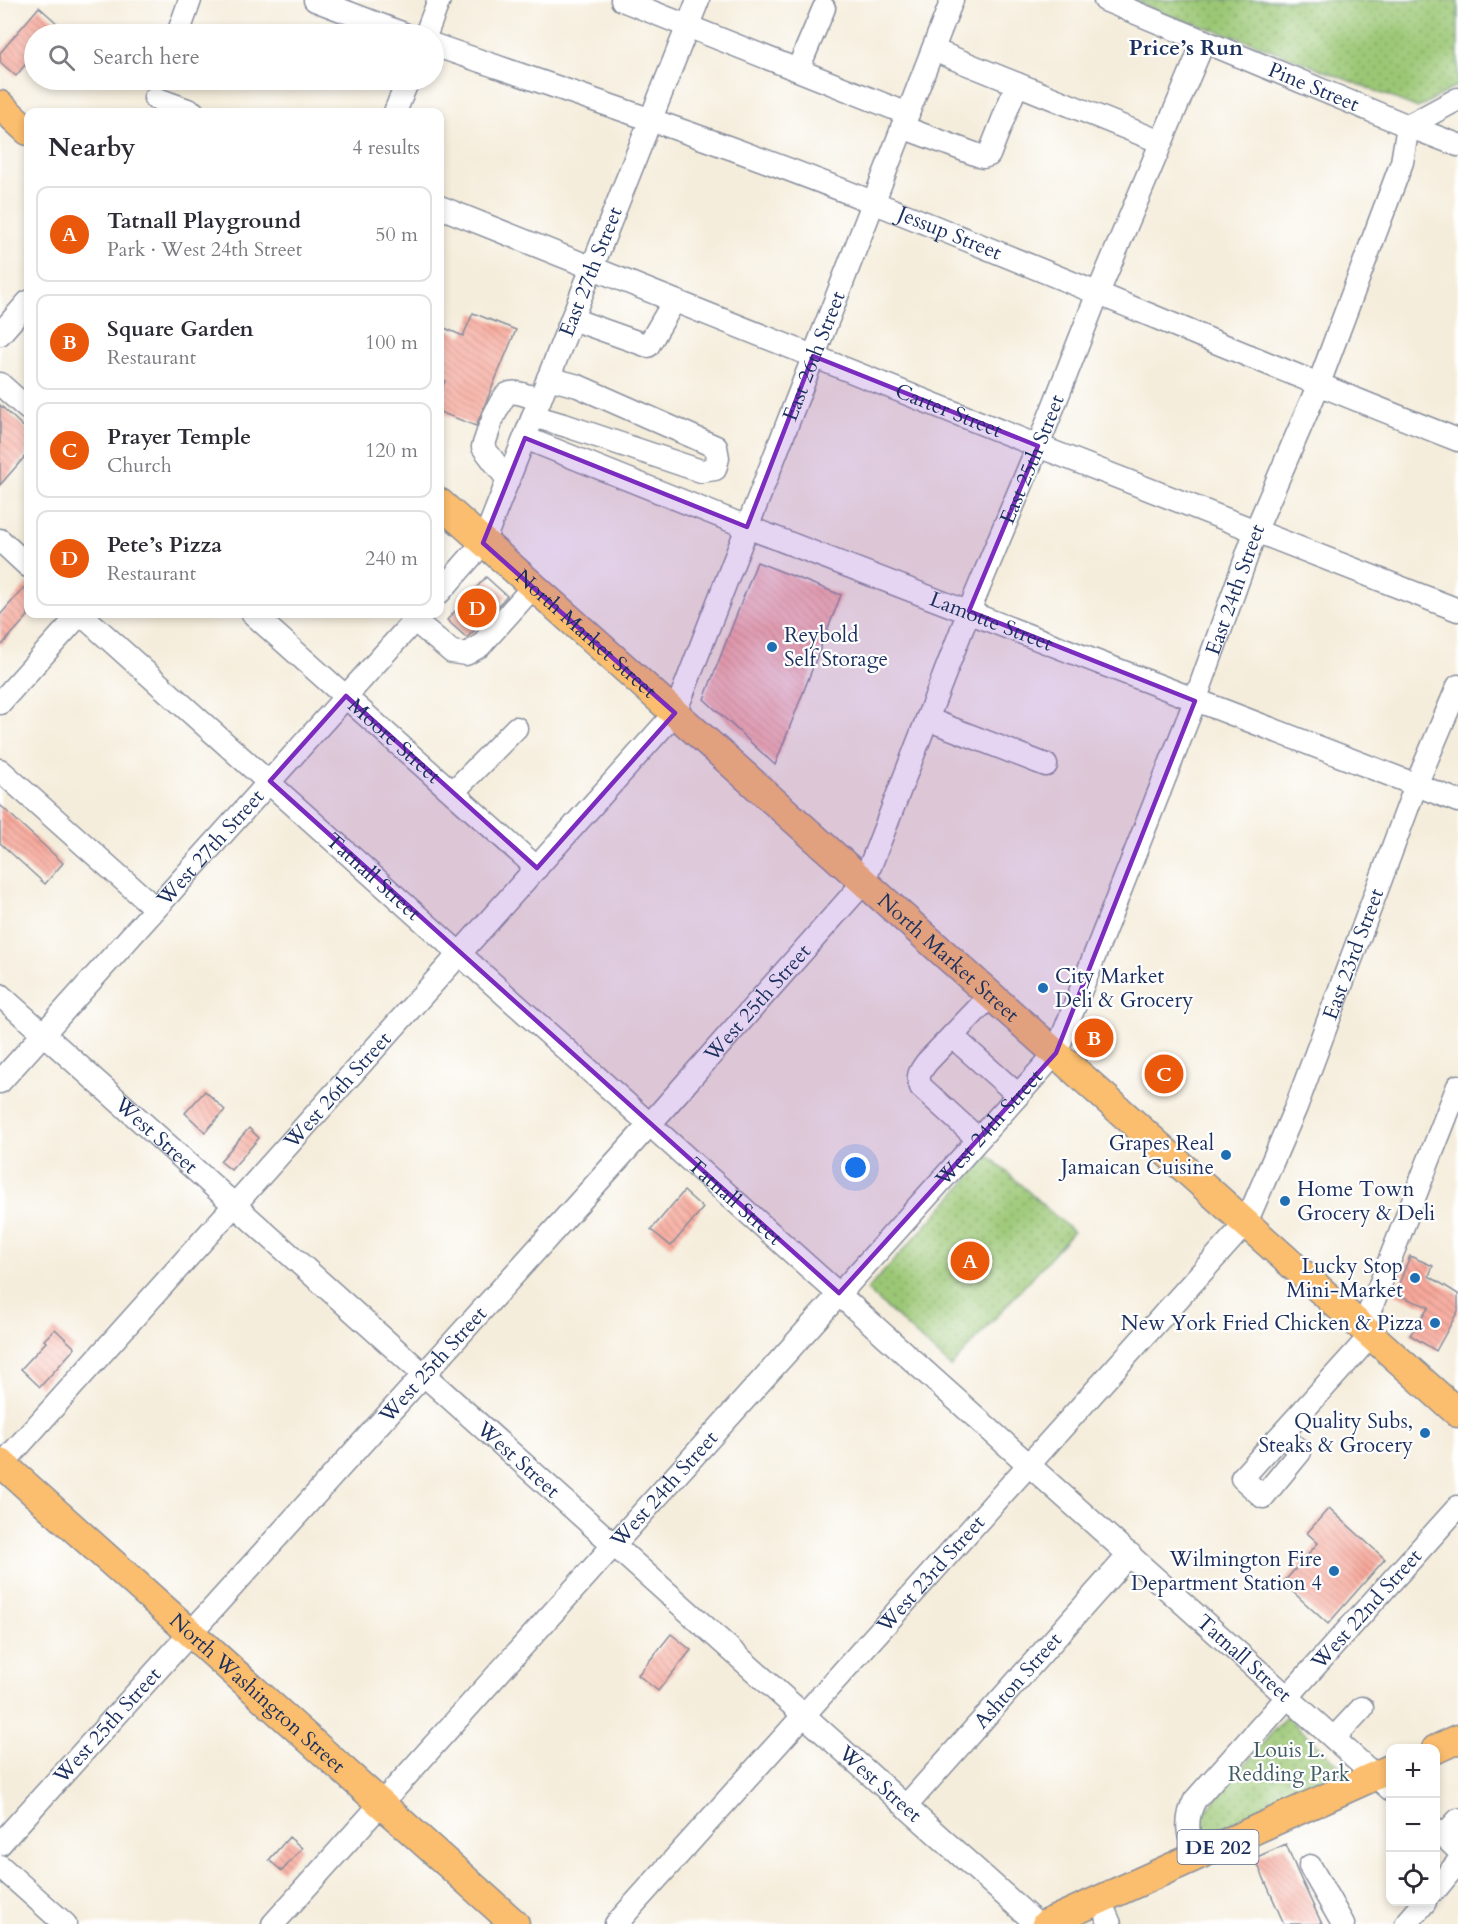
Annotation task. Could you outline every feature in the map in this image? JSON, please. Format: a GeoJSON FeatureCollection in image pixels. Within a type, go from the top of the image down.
{"type":"FeatureCollection","features":[{"type":"Feature","properties":{"kind":"main road"},"geometry":{"type":"LineString","coordinates":[[0,105],[24,127]]}},
{"type":"Feature","properties":{"kind":"main road","name":"North Market Street"},"geometry":{"type":"LineString","coordinates":[[444,507],[1458,1413]]}},
{"type":"Feature","properties":{"kind":"main road","name":"North Washington Street"},"geometry":{"type":"LineString","coordinates":[[1,1465],[515,1924]]}},
{"type":"Feature","properties":{"kind":"main road"},"geometry":{"type":"LineString","coordinates":[[1440,1747],[1458,1739]]}},
{"type":"Feature","properties":{"kind":"main road","name":"DE 202"},"geometry":{"type":"LineString","coordinates":[[1046,1924],[1105,1912],[1196,1857],[1386,1778]]}},
{"type":"Feature","properties":{"kind":"street"},"geometry":{"type":"LineString","coordinates":[[182,24],[190,0]]}},
{"type":"Feature","properties":{"kind":"street"},"geometry":{"type":"LineString","coordinates":[[315,0],[378,24]]}},
{"type":"Feature","properties":{"kind":"street"},"geometry":{"type":"LineString","coordinates":[[430,24],[439,0]]}},
{"type":"Feature","properties":{"kind":"street"},"geometry":{"type":"LineString","coordinates":[[622,0],[798,69],[983,157],[989,155],[1017,84]]}},
{"type":"Feature","properties":{"kind":"street","name":"East 27th Street"},"geometry":{"type":"LineString","coordinates":[[483,543],[698,0]]}},
{"type":"Feature","properties":{"kind":"street","name":"East 26th Street"},"geometry":{"type":"LineString","coordinates":[[675,713],[952,0]]}},
{"type":"Feature","properties":{"kind":"street","name":"Pine Street"},"geometry":{"type":"LineString","coordinates":[[1105,0],[1458,145]]}},
{"type":"Feature","properties":{"kind":"street"},"geometry":{"type":"LineString","coordinates":[[798,69],[824,8]]}},
{"type":"Feature","properties":{"kind":"street","name":"East 25th Street"},"geometry":{"type":"LineString","coordinates":[[864,882],[969,611],[1038,446],[1098,293],[1204,41]]}},
{"type":"Feature","properties":{"kind":"street","name":"Jessup Street"},"geometry":{"type":"LineString","coordinates":[[444,48],[651,119],[873,202],[1098,293],[1318,386],[1458,440]]}},
{"type":"Feature","properties":{"kind":"street"},"geometry":{"type":"LineString","coordinates":[[933,50],[1161,142]]}},
{"type":"Feature","properties":{"kind":"street"},"geometry":{"type":"LineString","coordinates":[[397,108],[404,90]]}},
{"type":"Feature","properties":{"kind":"street"},"geometry":{"type":"LineString","coordinates":[[155,97],[183,108]]}},
{"type":"Feature","properties":{"kind":"street"},"geometry":{"type":"LineString","coordinates":[[1408,126],[1458,99]]}},
{"type":"Feature","properties":{"kind":"street","name":"East 24th Street"},"geometry":{"type":"LineString","coordinates":[[1056,1053],[1195,701],[1256,530],[1318,386],[1402,162],[1408,126]]}},
{"type":"Feature","properties":{"kind":"street","name":"Carter Street"},"geometry":{"type":"LineString","coordinates":[[444,209],[1038,446],[1458,610]]}},
{"type":"Feature","properties":{"kind":"street"},"geometry":{"type":"LineString","coordinates":[[572,319],[648,346],[674,301]]}},
{"type":"Feature","properties":{"kind":"street"},"geometry":{"type":"LineString","coordinates":[[0,334],[24,307]]}},
{"type":"Feature","properties":{"kind":"street"},"geometry":{"type":"LineString","coordinates":[[0,384],[24,405]]}},
{"type":"Feature","properties":{"kind":"street"},"geometry":{"type":"LineString","coordinates":[[508,480],[483,447],[503,397],[507,392],[515,392],[540,398],[578,386],[716,447],[718,458],[715,469],[701,471],[567,426],[540,398]]}},
{"type":"Feature","properties":{"kind":"street","name":"Lamotte Street"},"geometry":{"type":"LineString","coordinates":[[525,438],[747,527],[1458,801]]}},
{"type":"Feature","properties":{"kind":"street"},"geometry":{"type":"LineString","coordinates":[[0,540],[24,562]]}},
{"type":"Feature","properties":{"kind":"street"},"geometry":{"type":"LineString","coordinates":[[444,587],[483,543]]}},
{"type":"Feature","properties":{"kind":"street"},"geometry":{"type":"LineString","coordinates":[[418,618],[452,652],[466,654],[480,646],[533,587]]}},
{"type":"Feature","properties":{"kind":"street"},"geometry":{"type":"LineString","coordinates":[[0,703],[76,618]]}},
{"type":"Feature","properties":{"kind":"street","name":"Tatnall Street"},"geometry":{"type":"LineString","coordinates":[[85,618],[270,781],[1334,1738],[1386,1778]]}},
{"type":"Feature","properties":{"kind":"street","name":"Moore Street"},"geometry":{"type":"LineString","coordinates":[[258,618],[537,868]]}},
{"type":"Feature","properties":{"kind":"street","name":"West 27th Street"},"geometry":{"type":"LineString","coordinates":[[0,1082],[416,618]]}},
{"type":"Feature","properties":{"kind":"street","name":"East 23rd Street"},"geometry":{"type":"LineString","coordinates":[[1246,1223],[1296,1107],[1416,785],[1458,686]]}},
{"type":"Feature","properties":{"kind":"street","name":"West 26th Street"},"geometry":{"type":"LineString","coordinates":[[1,1465],[675,713]]}},
{"type":"Feature","properties":{"kind":"street"},"geometry":{"type":"LineString","coordinates":[[927,719],[1046,765]]}},
{"type":"Feature","properties":{"kind":"street"},"geometry":{"type":"LineString","coordinates":[[453,792],[516,728]]}},
{"type":"Feature","properties":{"kind":"street"},"geometry":{"type":"LineString","coordinates":[[0,770],[155,908]]}},
{"type":"Feature","properties":{"kind":"street","name":"West 25th Street"},"geometry":{"type":"LineString","coordinates":[[0,1844],[650,1124],[864,882]]}},
{"type":"Feature","properties":{"kind":"street","name":"West Street"},"geometry":{"type":"LineString","coordinates":[[0,995],[1037,1924]]}},
{"type":"Feature","properties":{"kind":"street"},"geometry":{"type":"LineString","coordinates":[[978,1139],[921,1088],[918,1081],[919,1072],[991,995]]}},
{"type":"Feature","properties":{"kind":"street"},"geometry":{"type":"LineString","coordinates":[[952,1036],[1018,1095]]}},
{"type":"Feature","properties":{"kind":"street","name":"West 24th Street"},"geometry":{"type":"LineString","coordinates":[[273,1924],[1056,1053]]}},
{"type":"Feature","properties":{"kind":"street"},"geometry":{"type":"LineString","coordinates":[[1282,1434],[1367,1331],[1458,1086]]}},
{"type":"Feature","properties":{"kind":"street","name":"West 23rd Street"},"geometry":{"type":"LineString","coordinates":[[616,1924],[1246,1223]]}},
{"type":"Feature","properties":{"kind":"street","name":"West 22nd Street"},"geometry":{"type":"LineString","coordinates":[[1196,1857],[1188,1834],[1187,1820],[1189,1810],[1195,1800],[1458,1507]]}},
{"type":"Feature","properties":{"kind":"street","name":"Ashton Street"},"geometry":{"type":"LineString","coordinates":[[906,1806],[1130,1554]]}},
{"type":"Feature","properties":{"kind":"street"},"geometry":{"type":"LineString","coordinates":[[1334,1738],[1362,1708]]}},
{"type":"Feature","properties":{"kind":"street"},"geometry":{"type":"LineString","coordinates":[[1440,1883],[1458,1862]]}},
{"type":"Feature","properties":{"kind":"street"},"geometry":{"type":"LineString","coordinates":[[0,1866],[65,1924]]}},
{"type":"Feature","properties":{"kind":"street"},"geometry":{"type":"LineString","coordinates":[[1310,1866],[1343,1924]]}},
{"type":"Feature","properties":{"kind":"street"},"geometry":{"type":"LineString","coordinates":[[1406,1924],[1422,1906]]}},
{"type":"Feature","properties":{"kind":"highlighted area"},"geometry":{"type":"Polygon","coordinates":[[[813,356],[1038,446],[969,611],[1195,701],[1056,1053],[839,1293],[270,781],[346,696],[537,868],[675,713],[483,543],[525,438],[747,527],[813,356]]]}},
{"type":"Feature","properties":{"kind":"green space"},"geometry":{"type":"Polygon","coordinates":[[[1133,0],[1458,0],[1458,85],[1418,108],[1254,43],[1162,13],[1133,0]]]}},
{"type":"Feature","properties":{"kind":"green space"},"geometry":{"type":"Polygon","coordinates":[[[989,1156],[1073,1232],[951,1367],[867,1290],[989,1156]]]}},
{"type":"Feature","properties":{"kind":"green space","name":"Louis L. Redding Park"},"geometry":{"type":"Polygon","coordinates":[[[1286,1716],[1346,1771],[1199,1839],[1197,1821],[1286,1716]]]}},
{"type":"Feature","properties":{"kind":"building"},"geometry":{"type":"Polygon","coordinates":[[[39,7],[58,24],[25,24],[39,7]]]}},
{"type":"Feature","properties":{"kind":"building"},"geometry":{"type":"Polygon","coordinates":[[[24,25],[24,66],[16,76],[0,62],[0,53],[24,25]]]}},
{"type":"Feature","properties":{"kind":"building"},"geometry":{"type":"Polygon","coordinates":[[[473,313],[516,330],[476,426],[444,414],[444,328],[463,336],[473,313]]]}},
{"type":"Feature","properties":{"kind":"building"},"geometry":{"type":"Polygon","coordinates":[[[0,405],[24,427],[24,458],[0,485],[0,405]]]}},
{"type":"Feature","properties":{"kind":"building","name":"Reybold Self Storage"},"geometry":{"type":"Polygon","coordinates":[[[757,562],[841,595],[775,765],[704,699],[757,562]]]}},
{"type":"Feature","properties":{"kind":"building"},"geometry":{"type":"Polygon","coordinates":[[[486,577],[507,596],[467,638],[447,620],[486,577]]]}},
{"type":"Feature","properties":{"kind":"building"},"geometry":{"type":"Polygon","coordinates":[[[24,588],[24,618],[26,618],[0,647],[0,615],[24,588]]]}},
{"type":"Feature","properties":{"kind":"building"},"geometry":{"type":"Polygon","coordinates":[[[0,805],[63,863],[45,884],[0,843],[0,805]]]}},
{"type":"Feature","properties":{"kind":"building"},"geometry":{"type":"Polygon","coordinates":[[[205,1091],[225,1110],[205,1132],[185,1113],[205,1091]]]}},
{"type":"Feature","properties":{"kind":"building"},"geometry":{"type":"Polygon","coordinates":[[[249,1128],[259,1138],[231,1170],[220,1161],[249,1128]]]}},
{"type":"Feature","properties":{"kind":"building"},"geometry":{"type":"Polygon","coordinates":[[[684,1191],[703,1208],[671,1246],[651,1230],[684,1191]]]}},
{"type":"Feature","properties":{"kind":"building"},"geometry":{"type":"Polygon","coordinates":[[[1410,1256],[1433,1266],[1429,1276],[1458,1294],[1458,1311],[1436,1351],[1410,1335],[1429,1307],[1395,1294],[1410,1256]]]}},
{"type":"Feature","properties":{"kind":"building"},"geometry":{"type":"Polygon","coordinates":[[[55,1329],[75,1348],[40,1387],[21,1369],[55,1329]]]}},
{"type":"Feature","properties":{"kind":"building","name":"Wilmington Fire Department Station 4"},"geometry":{"type":"Polygon","coordinates":[[[1329,1508],[1385,1559],[1328,1624],[1283,1583],[1318,1543],[1307,1533],[1329,1508]]]}},
{"type":"Feature","properties":{"kind":"building"},"geometry":{"type":"Polygon","coordinates":[[[671,1634],[691,1650],[658,1691],[638,1675],[671,1634]]]}},
{"type":"Feature","properties":{"kind":"building"},"geometry":{"type":"Polygon","coordinates":[[[289,1837],[302,1848],[282,1871],[269,1860],[289,1837]]]}},
{"type":"Feature","properties":{"kind":"building"},"geometry":{"type":"Polygon","coordinates":[[[1286,1844],[1322,1924],[1284,1924],[1255,1858],[1286,1844]]]}},
{"type":"Feature","properties":{"kind":"place","name":"Pete’s Pizza"},"geometry":{"type":"Point","coordinates":[477,608]}},
{"type":"Feature","properties":{"kind":"place","name":"Reybold Self Storage"},"geometry":{"type":"Point","coordinates":[772,647]}},
{"type":"Feature","properties":{"kind":"place","name":"City Market Deli & Grocery"},"geometry":{"type":"Point","coordinates":[1043,988]}},
{"type":"Feature","properties":{"kind":"place","name":"Square Garden"},"geometry":{"type":"Point","coordinates":[1094,1038]}},
{"type":"Feature","properties":{"kind":"place","name":"Prayer Temple"},"geometry":{"type":"Point","coordinates":[1164,1074]}},
{"type":"Feature","properties":{"kind":"place","name":"Grapes Real Jamaican Cuisine"},"geometry":{"type":"Point","coordinates":[1226,1155]}},
{"type":"Feature","properties":{"kind":"place","name":"Home Town Grocery & Deli"},"geometry":{"type":"Point","coordinates":[1285,1201]}},
{"type":"Feature","properties":{"kind":"place","name":"Tatnall Playground"},"geometry":{"type":"Point","coordinates":[970,1261]}},
{"type":"Feature","properties":{"kind":"place","name":"Lucky Stop Mini-Market"},"geometry":{"type":"Point","coordinates":[1415,1278]}},
{"type":"Feature","properties":{"kind":"place","name":"New York Fried Chicken & Pizza"},"geometry":{"type":"Point","coordinates":[1435,1323]}},
{"type":"Feature","properties":{"kind":"place","name":"Quality Subs, Steaks & Grocery"},"geometry":{"type":"Point","coordinates":[1425,1433]}},
{"type":"Feature","properties":{"kind":"place","name":"Wilmington Fire Department Station 4"},"geometry":{"type":"Point","coordinates":[1334,1571]}},
{"type":"Feature","properties":{"kind":"district","name":"Price’s Run"},"geometry":{"type":"Point","coordinates":[1186,48]}}]}
